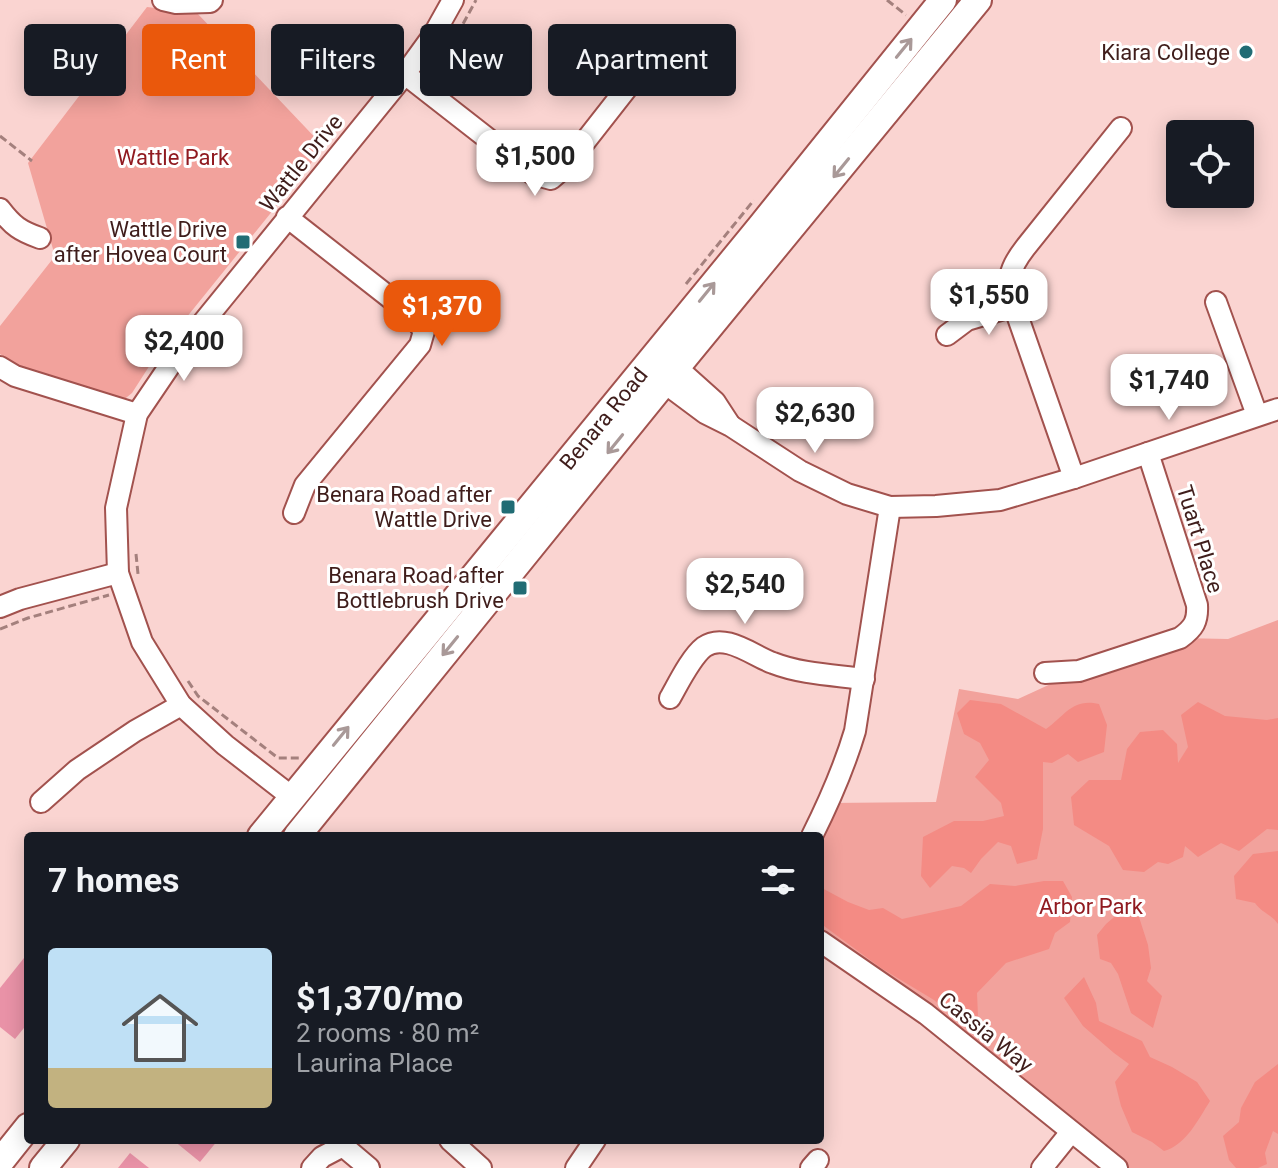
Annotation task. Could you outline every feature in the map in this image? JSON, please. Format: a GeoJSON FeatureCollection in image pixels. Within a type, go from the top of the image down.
{"type":"FeatureCollection","features":[{"type":"Feature","properties":{"kind":"main road","name":"Benara Road"},"geometry":{"type":"LineString","coordinates":[[300,832],[489,578],[661,367],[869,91],[943,0]]}},
{"type":"Feature","properties":{"kind":"main road","name":"Benara Road"},"geometry":{"type":"LineString","coordinates":[[661,367],[890,108],[978,0]]}},
{"type":"Feature","properties":{"kind":"main road"},"geometry":{"type":"LineString","coordinates":[[869,91],[890,108]]}},
{"type":"Feature","properties":{"kind":"main road","name":"Benara Road"},"geometry":{"type":"LineString","coordinates":[[264,832],[489,578]]}},
{"type":"Feature","properties":{"kind":"main road"},"geometry":{"type":"LineString","coordinates":[[292,797],[314,814]]}},
{"type":"Feature","properties":{"kind":"main road"},"geometry":{"type":"LineString","coordinates":[[0,1162],[24,1132]]}},
{"type":"Feature","properties":{"kind":"main road"},"geometry":{"type":"LineString","coordinates":[[43,1157],[61,1144]]}},
{"type":"Feature","properties":{"kind":"street"},"geometry":{"type":"LineString","coordinates":[[163,0],[176,3],[212,0]]}},
{"type":"Feature","properties":{"kind":"street","name":"Wattle Drive"},"geometry":{"type":"LineString","coordinates":[[292,797],[225,745],[181,705],[142,642],[127,581],[116,508],[137,414],[179,352],[287,217],[412,80],[453,0]]}},
{"type":"Feature","properties":{"kind":"street"},"geometry":{"type":"LineString","coordinates":[[412,80],[533,174],[551,179],[565,167],[621,96]]}},
{"type":"Feature","properties":{"kind":"street"},"geometry":{"type":"LineString","coordinates":[[1074,478],[1014,306],[1010,272],[1016,260],[1121,128]]}},
{"type":"Feature","properties":{"kind":"street"},"geometry":{"type":"LineString","coordinates":[[0,209],[20,231],[40,238]]}},
{"type":"Feature","properties":{"kind":"street"},"geometry":{"type":"LineString","coordinates":[[287,217],[412,315],[424,331],[420,345],[305,485],[294,513]]}},
{"type":"Feature","properties":{"kind":"street"},"geometry":{"type":"LineString","coordinates":[[1216,302],[1257,415]]}},
{"type":"Feature","properties":{"kind":"street"},"geometry":{"type":"LineString","coordinates":[[947,335],[967,320],[1014,306]]}},
{"type":"Feature","properties":{"kind":"street"},"geometry":{"type":"LineString","coordinates":[[0,367],[15,376],[137,414]]}},
{"type":"Feature","properties":{"kind":"street"},"geometry":{"type":"LineString","coordinates":[[661,367],[715,402],[731,426],[786,463],[847,494],[890,507],[1000,500],[1278,409]]}},
{"type":"Feature","properties":{"kind":"street","name":"Tuart Place"},"geometry":{"type":"LineString","coordinates":[[1045,673],[1079,671],[1180,638],[1191,631],[1198,619],[1197,605],[1148,453]]}},
{"type":"Feature","properties":{"kind":"street"},"geometry":{"type":"LineString","coordinates":[[814,832],[845,763],[855,731],[890,507]]}},
{"type":"Feature","properties":{"kind":"street"},"geometry":{"type":"LineString","coordinates":[[0,607],[20,599],[127,581]]}},
{"type":"Feature","properties":{"kind":"street"},"geometry":{"type":"LineString","coordinates":[[670,698],[703,647],[721,642],[793,670],[864,679]]}},
{"type":"Feature","properties":{"kind":"street"},"geometry":{"type":"LineString","coordinates":[[41,802],[77,770],[181,705]]}},
{"type":"Feature","properties":{"kind":"street","name":"Cassia Way"},"geometry":{"type":"LineString","coordinates":[[824,944],[926,1014],[1117,1168]]}},
{"type":"Feature","properties":{"kind":"street"},"geometry":{"type":"LineString","coordinates":[[1042,1168],[1071,1132]]}},
{"type":"Feature","properties":{"kind":"street"},"geometry":{"type":"LineString","coordinates":[[454,1144],[474,1166]]}},
{"type":"Feature","properties":{"kind":"street"},"geometry":{"type":"LineString","coordinates":[[576,1168],[592,1144]]}},
{"type":"Feature","properties":{"kind":"street"},"geometry":{"type":"LineString","coordinates":[[312,1168],[322,1157],[343,1146],[363,1154]]}},
{"type":"Feature","properties":{"kind":"path"},"geometry":{"type":"LineString","coordinates":[[412,80],[457,35],[476,0]]}},
{"type":"Feature","properties":{"kind":"path"},"geometry":{"type":"LineString","coordinates":[[887,0],[906,15]]}},
{"type":"Feature","properties":{"kind":"path"},"geometry":{"type":"LineString","coordinates":[[0,136],[32,161]]}},
{"type":"Feature","properties":{"kind":"path"},"geometry":{"type":"LineString","coordinates":[[0,629],[127,581],[136,553]]}},
{"type":"Feature","properties":{"kind":"path"},"geometry":{"type":"LineString","coordinates":[[180,670],[198,696],[278,758],[303,758]]}},
{"type":"Feature","properties":{"kind":"green space","name":"Wattle Park"},"geometry":{"type":"Polygon","coordinates":[[[147,7],[197,13],[207,24],[142,24],[142,96],[255,96],[255,74],[271,91],[271,96],[276,96],[324,147],[157,354],[132,393],[121,402],[21,368],[0,354],[0,326],[55,256],[28,163],[79,96],[126,96],[126,35],[147,7]]]}},
{"type":"Feature","properties":{"kind":"green space","name":"Arbor Park"},"geometry":{"type":"Polygon","coordinates":[[[1278,620],[1278,1168],[1117,1168],[824,944],[824,832],[821,832],[828,803],[936,802],[959,689],[1018,699],[1079,671],[1180,638],[1228,639],[1278,620]]]}},
{"type":"Feature","properties":{"kind":"shaded area"},"geometry":{"type":"Polygon","coordinates":[[[970,700],[1001,704],[1046,729],[1082,703],[1099,704],[1107,725],[1104,752],[1078,762],[1068,754],[1052,763],[1043,762],[1043,829],[1037,859],[1017,864],[1011,846],[998,842],[971,873],[952,866],[930,888],[921,876],[923,837],[954,821],[983,821],[1004,816],[1001,803],[975,777],[989,760],[980,743],[964,734],[957,713],[970,700]]]}},
{"type":"Feature","properties":{"kind":"shaded area"},"geometry":{"type":"Polygon","coordinates":[[[1198,702],[1225,716],[1267,720],[1278,718],[1278,830],[1267,829],[1239,851],[1221,843],[1198,857],[1185,846],[1183,857],[1168,864],[1158,862],[1144,872],[1123,870],[1109,846],[1074,825],[1071,797],[1089,780],[1121,780],[1127,749],[1140,732],[1163,730],[1177,744],[1178,763],[1188,747],[1181,715],[1198,702]]]}},
{"type":"Feature","properties":{"kind":"shaded area"},"geometry":{"type":"Polygon","coordinates":[[[1278,851],[1278,924],[1255,903],[1236,899],[1234,876],[1253,854],[1278,851]]]}},
{"type":"Feature","properties":{"kind":"shaded area"},"geometry":{"type":"Polygon","coordinates":[[[1063,881],[1072,897],[1070,922],[1055,933],[1049,949],[1006,963],[977,993],[978,1016],[964,1027],[934,1000],[881,968],[824,926],[824,889],[869,910],[883,908],[902,919],[961,906],[990,884],[1015,886],[1063,881]]]}},
{"type":"Feature","properties":{"kind":"shaded area"},"geometry":{"type":"Polygon","coordinates":[[[1127,906],[1139,917],[1148,945],[1151,968],[1147,981],[1162,996],[1153,1028],[1131,1013],[1118,974],[1111,963],[1100,959],[1097,935],[1127,906]]]}},
{"type":"Feature","properties":{"kind":"shaded area"},"geometry":{"type":"Polygon","coordinates":[[[1084,977],[1096,1003],[1099,1021],[1142,1041],[1150,1057],[1197,1082],[1210,1101],[1191,1131],[1172,1148],[1164,1151],[1132,1132],[1115,1082],[1129,1064],[1083,1026],[1064,998],[1084,977]]]}},
{"type":"Feature","properties":{"kind":"shaded area"},"geometry":{"type":"Polygon","coordinates":[[[1278,1064],[1278,1134],[1273,1131],[1265,1153],[1267,1164],[1258,1168],[1236,1168],[1229,1160],[1223,1136],[1239,1122],[1241,1108],[1255,1082],[1278,1064]]]}},
{"type":"Feature","properties":{"kind":"building"},"geometry":{"type":"Polygon","coordinates":[[[24,958],[24,1028],[15,1039],[0,1027],[0,988],[24,958]]]}},
{"type":"Feature","properties":{"kind":"building"},"geometry":{"type":"Polygon","coordinates":[[[178,1144],[215,1144],[200,1162],[178,1144]]]}},
{"type":"Feature","properties":{"kind":"building"},"geometry":{"type":"Polygon","coordinates":[[[130,1153],[149,1168],[118,1168],[130,1153]]]}},
{"type":"Feature","properties":{"kind":"place","name":"Kiara College"},"geometry":{"type":"Point","coordinates":[1246,52]}},
{"type":"Feature","properties":{"kind":"place","name":"Wattle Drive after Hovea Court"},"geometry":{"type":"Point","coordinates":[243,242]}},
{"type":"Feature","properties":{"kind":"place","name":"Benara Road after Wattle Drive"},"geometry":{"type":"Point","coordinates":[508,507]}},
{"type":"Feature","properties":{"kind":"place","name":"Benara Road after Bottlebrush Drive"},"geometry":{"type":"Point","coordinates":[520,588]}}]}
